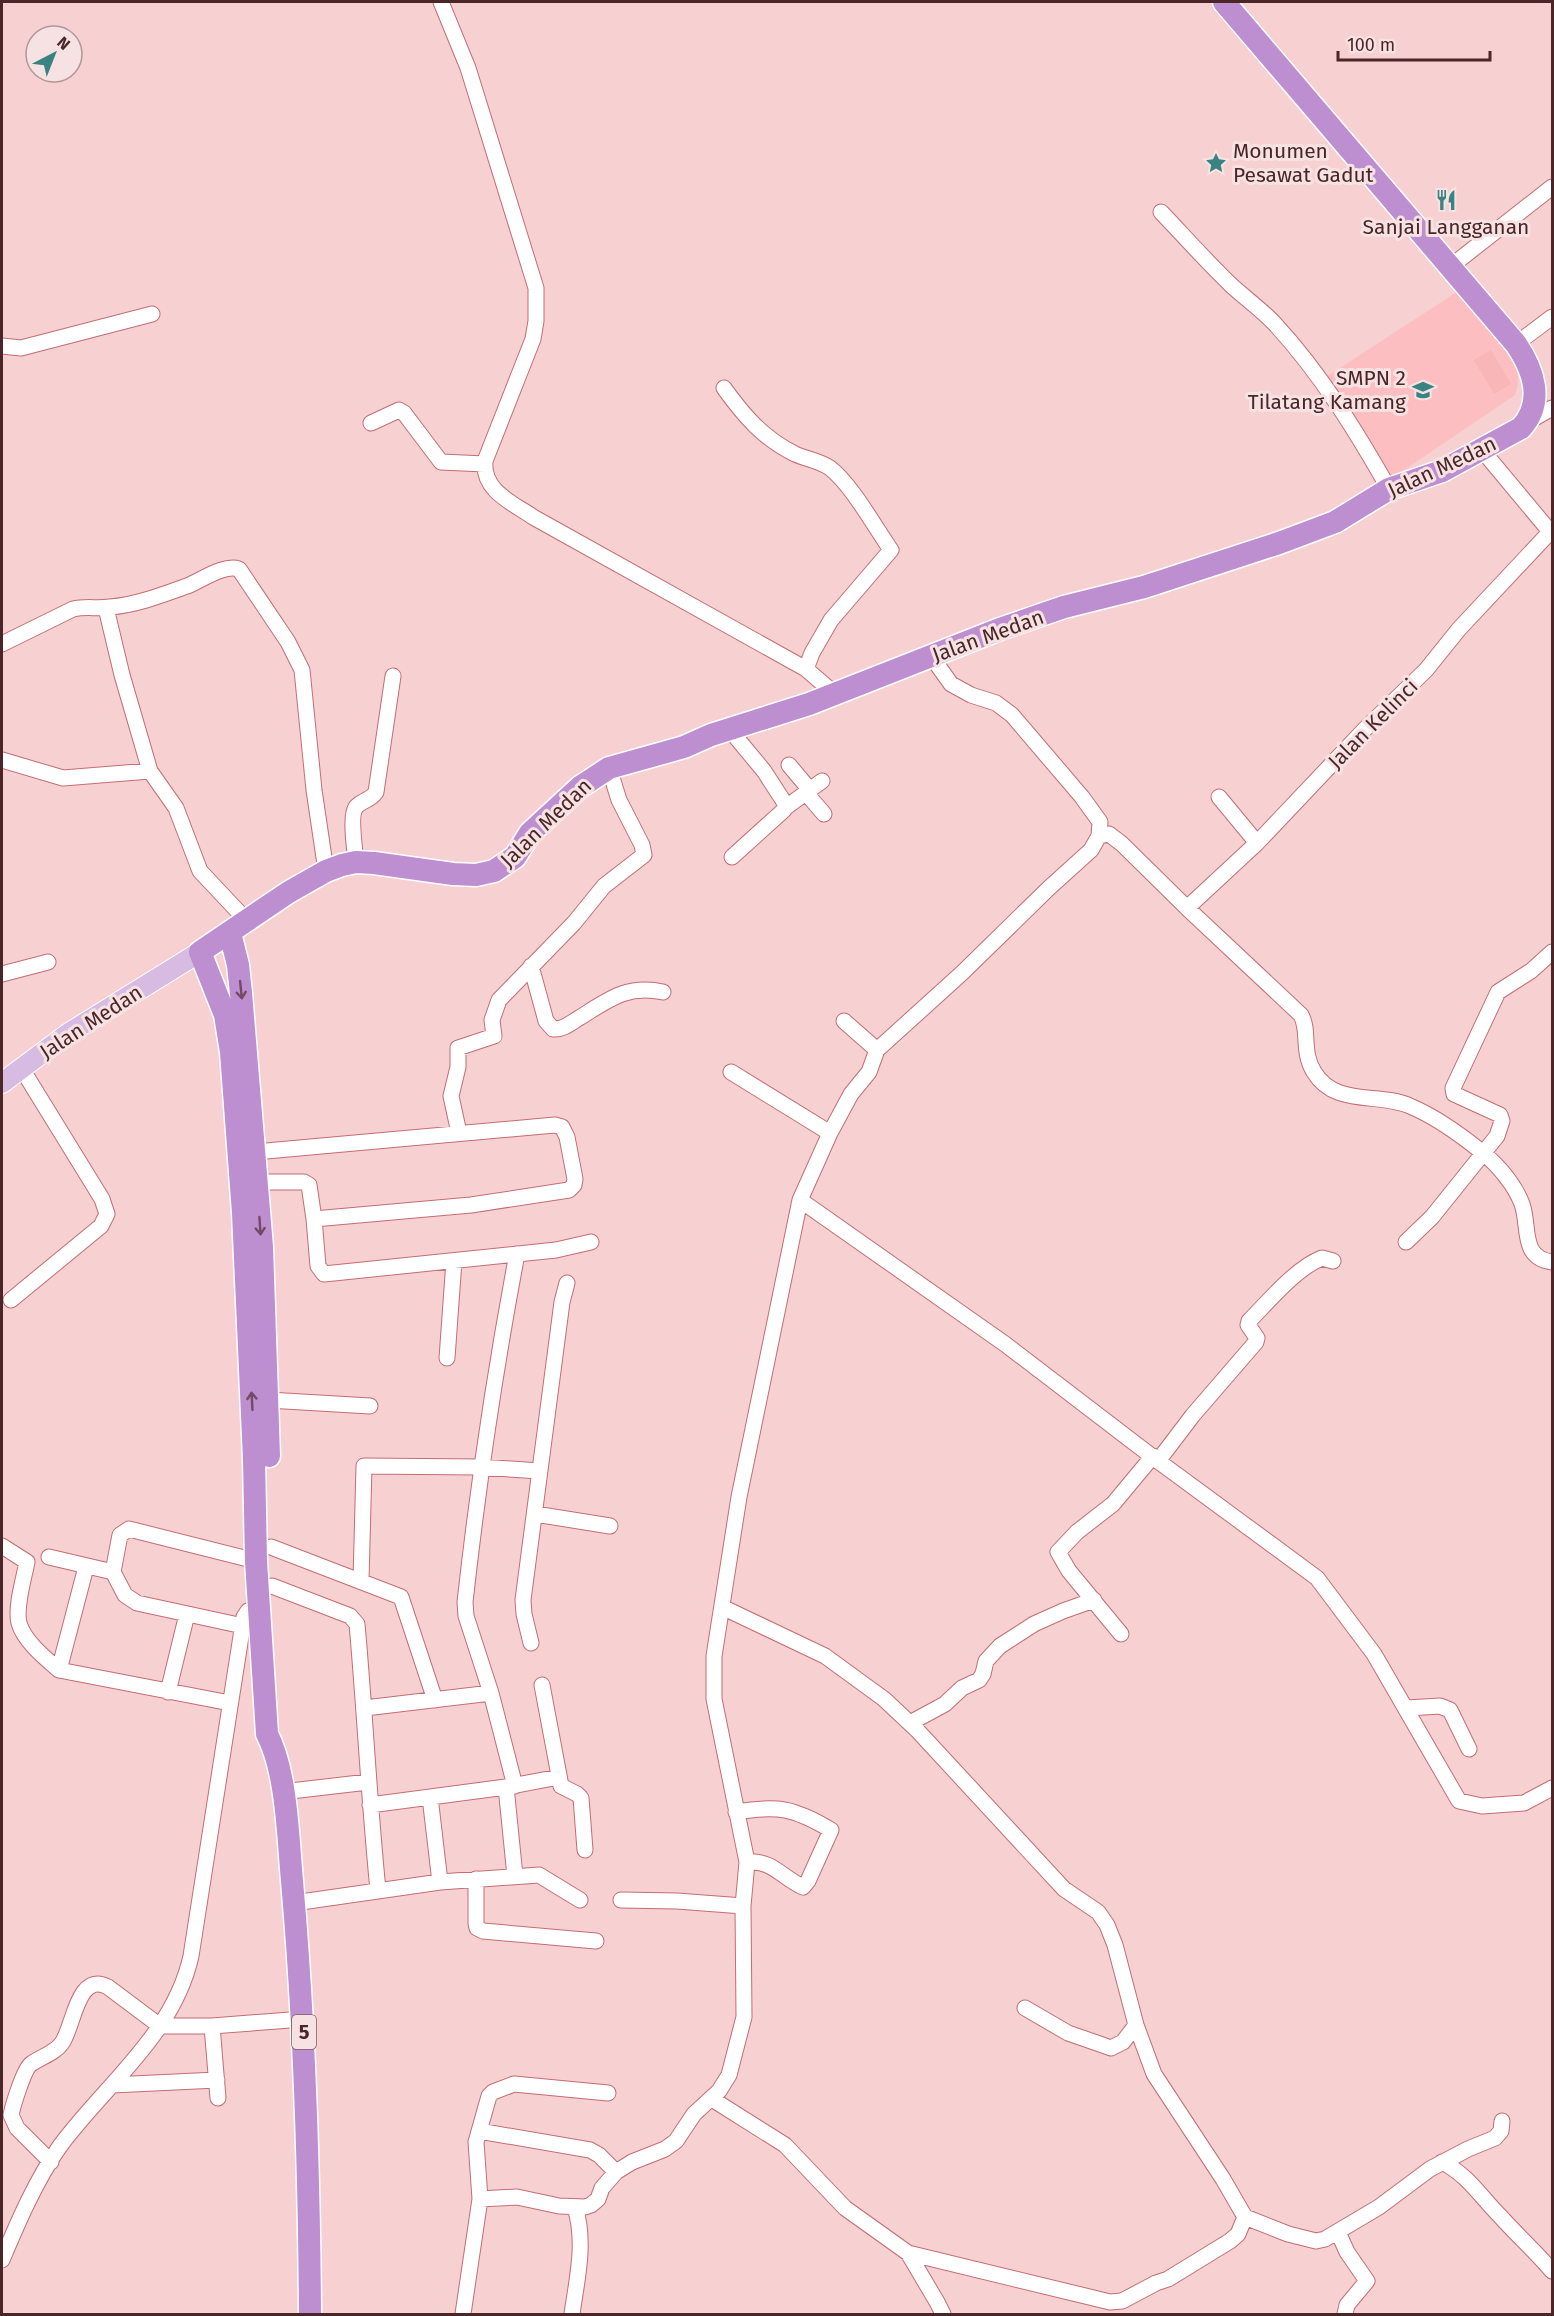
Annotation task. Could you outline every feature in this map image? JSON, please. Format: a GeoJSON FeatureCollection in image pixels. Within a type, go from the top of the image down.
{"type":"FeatureCollection","features":[{"type":"Feature","properties":{"kind":"highway"},"geometry":{"type":"LineString","coordinates":[[1228,3],[1552,386]]}},
{"type":"Feature","properties":{"kind":"highway"},"geometry":{"type":"LineString","coordinates":[[1522,353],[1534,391],[1531,410],[1524,424]]}},
{"type":"Feature","properties":{"kind":"highway","name":"Jalan Medan"},"geometry":{"type":"LineString","coordinates":[[200,952],[289,892],[326,871],[356,862],[392,864],[453,874],[494,871],[515,857],[530,833],[580,787],[609,768],[835,694],[1064,607],[1144,586],[1279,543],[1335,522],[1389,489],[1442,471],[1515,432],[1524,424]]}},
{"type":"Feature","properties":{"kind":"highway"},"geometry":{"type":"LineString","coordinates":[[238,927],[238,965],[257,1182],[268,1400],[262,1489]]}},
{"type":"Feature","properties":{"kind":"highway"},"geometry":{"type":"LineString","coordinates":[[200,952],[225,1015],[231,1052],[262,1489],[266,1610]]}},
{"type":"Feature","properties":{"kind":"highway"},"geometry":{"type":"LineString","coordinates":[[264,1554],[272,1587],[266,1610]]}},
{"type":"Feature","properties":{"kind":"highway","name":"5"},"geometry":{"type":"LineString","coordinates":[[266,1610],[280,1723],[276,1751],[294,1903],[303,2019],[310,2314]]}},
{"type":"Feature","properties":{"kind":"main road","name":"Jalan Medan"},"geometry":{"type":"LineString","coordinates":[[2,1083],[99,1014],[200,952]]}},
{"type":"Feature","properties":{"kind":"street"},"geometry":{"type":"LineString","coordinates":[[441,2],[472,78],[536,288],[536,321],[533,339],[485,464],[485,475],[492,488],[534,517],[806,669],[835,694]]}},
{"type":"Feature","properties":{"kind":"street"},"geometry":{"type":"LineString","coordinates":[[1450,267],[1552,188]]}},
{"type":"Feature","properties":{"kind":"street"},"geometry":{"type":"LineString","coordinates":[[1161,212],[1230,284],[1272,320],[1293,344],[1332,396],[1389,489]]}},
{"type":"Feature","properties":{"kind":"street"},"geometry":{"type":"LineString","coordinates":[[2,346],[14,349],[27,347],[152,314]]}},
{"type":"Feature","properties":{"kind":"street"},"geometry":{"type":"LineString","coordinates":[[1522,353],[1552,317]]}},
{"type":"Feature","properties":{"kind":"street"},"geometry":{"type":"LineString","coordinates":[[724,388],[754,426],[771,439],[796,455],[830,469],[850,491],[891,550],[831,620],[812,652],[806,669]]}},
{"type":"Feature","properties":{"kind":"street"},"geometry":{"type":"LineString","coordinates":[[1524,424],[1552,408]]}},
{"type":"Feature","properties":{"kind":"street"},"geometry":{"type":"LineString","coordinates":[[371,423],[399,410],[404,413],[441,462],[485,464]]}},
{"type":"Feature","properties":{"kind":"street"},"geometry":{"type":"LineString","coordinates":[[1482,450],[1551,533]]}},
{"type":"Feature","properties":{"kind":"street","name":"Jalan Kelinci"},"geometry":{"type":"LineString","coordinates":[[1187,908],[1257,843],[1365,729],[1426,670],[1459,629],[1551,533]]}},
{"type":"Feature","properties":{"kind":"street"},"geometry":{"type":"LineString","coordinates":[[2,644],[73,609],[86,606],[106,608],[140,602],[230,568],[239,569],[244,573],[288,642],[302,670],[314,790],[326,871]]}},
{"type":"Feature","properties":{"kind":"street"},"geometry":{"type":"LineString","coordinates":[[106,608],[122,675],[150,771],[176,808],[202,873],[238,927]]}},
{"type":"Feature","properties":{"kind":"street"},"geometry":{"type":"LineString","coordinates":[[480,2199],[517,2197],[575,2207],[588,2207],[599,2198],[602,2188],[616,2172],[632,2162],[670,2146],[681,2136],[693,2114],[711,2099],[729,2075],[744,2017],[743,1906],[747,1862],[714,1700],[714,1656],[739,1497],[800,1200],[830,1133],[851,1094],[869,1072],[877,1050],[1091,850],[1099,836],[1100,822],[1083,797],[1012,715],[996,703],[972,695],[951,684],[931,656]]}},
{"type":"Feature","properties":{"kind":"street"},"geometry":{"type":"LineString","coordinates":[[356,862],[353,813],[358,805],[376,792],[393,676]]}},
{"type":"Feature","properties":{"kind":"street"},"geometry":{"type":"LineString","coordinates":[[730,730],[764,771],[786,803],[786,808]]}},
{"type":"Feature","properties":{"kind":"street"},"geometry":{"type":"LineString","coordinates":[[2,760],[63,778],[150,771]]}},
{"type":"Feature","properties":{"kind":"street"},"geometry":{"type":"LineString","coordinates":[[789,765],[813,788],[824,814]]}},
{"type":"Feature","properties":{"kind":"street"},"geometry":{"type":"LineString","coordinates":[[459,1133],[452,1098],[458,1067],[458,1048],[494,1036],[492,1020],[498,1002],[574,924],[604,886],[644,855],[642,845],[619,800],[609,768]]}},
{"type":"Feature","properties":{"kind":"street"},"geometry":{"type":"LineString","coordinates":[[732,857],[786,808],[813,788]]}},
{"type":"Feature","properties":{"kind":"street"},"geometry":{"type":"LineString","coordinates":[[1219,797],[1257,843]]}},
{"type":"Feature","properties":{"kind":"street"},"geometry":{"type":"LineString","coordinates":[[1099,836],[1109,834],[1122,844],[1301,1015],[1305,1023],[1305,1051],[1314,1073],[1326,1085],[1346,1096],[1395,1101],[1408,1105],[1434,1119],[1482,1153],[1498,1168],[1518,1195],[1524,1211],[1528,1244],[1532,1251],[1541,1259],[1552,1262]]}},
{"type":"Feature","properties":{"kind":"street"},"geometry":{"type":"LineString","coordinates":[[1406,1242],[1432,1217],[1497,1136],[1502,1121],[1500,1115],[1454,1094],[1453,1088],[1498,992],[1531,971],[1552,952]]}},
{"type":"Feature","properties":{"kind":"street"},"geometry":{"type":"LineString","coordinates":[[2,974],[48,962]]}},
{"type":"Feature","properties":{"kind":"street"},"geometry":{"type":"LineString","coordinates":[[531,966],[546,1021],[553,1029],[565,1027],[627,991],[641,989],[663,992]]}},
{"type":"Feature","properties":{"kind":"street"},"geometry":{"type":"LineString","coordinates":[[844,1021],[877,1050]]}},
{"type":"Feature","properties":{"kind":"street"},"geometry":{"type":"LineString","coordinates":[[11,1300],[101,1226],[107,1214],[105,1204],[22,1069]]}},
{"type":"Feature","properties":{"kind":"street"},"geometry":{"type":"LineString","coordinates":[[731,1072],[830,1133]]}},
{"type":"Feature","properties":{"kind":"street"},"geometry":{"type":"LineString","coordinates":[[255,1152],[560,1126],[567,1137],[574,1172],[574,1185],[565,1191],[471,1205],[314,1219]]}},
{"type":"Feature","properties":{"kind":"street"},"geometry":{"type":"LineString","coordinates":[[257,1182],[306,1182],[309,1186],[318,1266],[324,1274],[562,1249],[591,1242]]}},
{"type":"Feature","properties":{"kind":"street"},"geometry":{"type":"LineString","coordinates":[[800,1200],[1005,1344],[1317,1578],[1374,1654],[1459,1801],[1482,1806],[1524,1803],[1552,1788]]}},
{"type":"Feature","properties":{"kind":"street"},"geometry":{"type":"LineString","coordinates":[[515,1876],[511,1787],[491,1693],[465,1607],[480,1467],[496,1364],[517,1254]]}},
{"type":"Feature","properties":{"kind":"street"},"geometry":{"type":"LineString","coordinates":[[1121,1634],[1069,1571],[1058,1552],[1077,1532],[1113,1504],[1256,1342],[1257,1338],[1248,1325],[1249,1321],[1293,1278],[1317,1260],[1322,1258],[1333,1261]]}},
{"type":"Feature","properties":{"kind":"street"},"geometry":{"type":"LineString","coordinates":[[447,1358],[453,1261]]}},
{"type":"Feature","properties":{"kind":"street"},"geometry":{"type":"LineString","coordinates":[[531,1643],[524,1614],[524,1600],[567,1283]]}},
{"type":"Feature","properties":{"kind":"street"},"geometry":{"type":"LineString","coordinates":[[268,1400],[370,1406]]}},
{"type":"Feature","properties":{"kind":"street"},"geometry":{"type":"LineString","coordinates":[[361,1581],[364,1466],[480,1467],[540,1471]]}},
{"type":"Feature","properties":{"kind":"street"},"geometry":{"type":"LineString","coordinates":[[535,1514],[610,1526]]}},
{"type":"Feature","properties":{"kind":"street"},"geometry":{"type":"LineString","coordinates":[[243,1626],[134,1601],[125,1594],[113,1572],[120,1535],[129,1529],[264,1554],[361,1581],[401,1597],[435,1700]]}},
{"type":"Feature","properties":{"kind":"street"},"geometry":{"type":"LineString","coordinates":[[2,1546],[27,1562],[18,1612],[21,1627],[42,1654],[59,1670],[230,1703]]}},
{"type":"Feature","properties":{"kind":"street"},"geometry":{"type":"LineString","coordinates":[[49,1557],[113,1572]]}},
{"type":"Feature","properties":{"kind":"street"},"geometry":{"type":"LineString","coordinates":[[59,1670],[86,1567]]}},
{"type":"Feature","properties":{"kind":"street"},"geometry":{"type":"LineString","coordinates":[[272,1587],[354,1619],[357,1624],[365,1708],[369,1805],[378,1890]]}},
{"type":"Feature","properties":{"kind":"street"},"geometry":{"type":"LineString","coordinates":[[910,1723],[945,1704],[962,1688],[979,1680],[986,1661],[1000,1646],[1034,1624],[1094,1600]]}},
{"type":"Feature","properties":{"kind":"street"},"geometry":{"type":"LineString","coordinates":[[722,1607],[825,1656],[884,1699],[910,1723],[1064,1889],[1098,1912],[1107,1925],[1115,1946],[1136,2025],[1154,2074],[1223,2179],[1245,2217],[1263,2226],[1316,2241],[1325,2239],[1378,2207],[1442,2162],[1495,2138],[1501,2131],[1502,2121]]}},
{"type":"Feature","properties":{"kind":"street"},"geometry":{"type":"LineString","coordinates":[[2,2260],[51,2162],[71,2133],[160,2026],[180,1991],[191,1956],[243,1626],[246,1613],[266,1610]]}},
{"type":"Feature","properties":{"kind":"street"},"geometry":{"type":"LineString","coordinates":[[168,1692],[187,1614]]}},
{"type":"Feature","properties":{"kind":"street"},"geometry":{"type":"LineString","coordinates":[[542,1685],[559,1777],[563,1788],[577,1794],[580,1798],[585,1850]]}},
{"type":"Feature","properties":{"kind":"street"},"geometry":{"type":"LineString","coordinates":[[365,1708],[491,1693]]}},
{"type":"Feature","properties":{"kind":"street"},"geometry":{"type":"LineString","coordinates":[[1407,1708],[1440,1706],[1450,1710],[1469,1749]]}},
{"type":"Feature","properties":{"kind":"street"},"geometry":{"type":"LineString","coordinates":[[369,1805],[511,1787],[559,1777]]}},
{"type":"Feature","properties":{"kind":"street"},"geometry":{"type":"LineString","coordinates":[[282,1792],[368,1782]]}},
{"type":"Feature","properties":{"kind":"street"},"geometry":{"type":"LineString","coordinates":[[430,1797],[440,1882]]}},
{"type":"Feature","properties":{"kind":"street"},"geometry":{"type":"LineString","coordinates":[[736,1812],[763,1807],[794,1811],[831,1830],[808,1881],[803,1887],[767,1864],[747,1862]]}},
{"type":"Feature","properties":{"kind":"street"},"geometry":{"type":"LineString","coordinates":[[294,1903],[440,1882],[515,1876],[542,1876],[580,1900]]}},
{"type":"Feature","properties":{"kind":"street"},"geometry":{"type":"LineString","coordinates":[[476,1879],[477,1928],[483,1931],[596,1941]]}},
{"type":"Feature","properties":{"kind":"street"},"geometry":{"type":"LineString","coordinates":[[621,1900],[743,1906]]}},
{"type":"Feature","properties":{"kind":"street"},"geometry":{"type":"LineString","coordinates":[[51,2162],[17,2128],[11,2115],[26,2070],[51,2053],[62,2042],[83,1991],[92,1984],[102,1984],[160,2026],[212,2026],[303,2019]]}},
{"type":"Feature","properties":{"kind":"street"},"geometry":{"type":"LineString","coordinates":[[1025,2008],[1062,2030],[1111,2048],[1123,2042],[1136,2025]]}},
{"type":"Feature","properties":{"kind":"street"},"geometry":{"type":"LineString","coordinates":[[212,2026],[218,2098]]}},
{"type":"Feature","properties":{"kind":"street"},"geometry":{"type":"LineString","coordinates":[[112,2085],[217,2080]]}},
{"type":"Feature","properties":{"kind":"street"},"geometry":{"type":"LineString","coordinates":[[463,2314],[480,2199],[476,2142],[489,2096],[510,2085],[608,2092]]}},
{"type":"Feature","properties":{"kind":"street"},"geometry":{"type":"LineString","coordinates":[[711,2099],[784,2145],[845,2208],[908,2253],[1110,2302],[1122,2301],[1168,2279],[1230,2241],[1238,2234],[1245,2217]]}},
{"type":"Feature","properties":{"kind":"street"},"geometry":{"type":"LineString","coordinates":[[479,2131],[590,2150],[599,2155],[616,2172]]}},
{"type":"Feature","properties":{"kind":"street"},"geometry":{"type":"LineString","coordinates":[[1442,2162],[1472,2183],[1495,2211],[1552,2271]]}},
{"type":"Feature","properties":{"kind":"street"},"geometry":{"type":"LineString","coordinates":[[572,2314],[581,2256],[580,2226],[575,2207]]}},
{"type":"Feature","properties":{"kind":"street"},"geometry":{"type":"LineString","coordinates":[[1338,2232],[1347,2252],[1367,2281],[1347,2305],[1345,2314]]}},
{"type":"Feature","properties":{"kind":"street"},"geometry":{"type":"LineString","coordinates":[[908,2253],[943,2314]]}},
{"type":"Feature","properties":{"kind":"shaded area","name":"SMPN 2 Tilatang Kamang"},"geometry":{"type":"Polygon","coordinates":[[[1457,292],[1513,356],[1518,384],[1515,395],[1388,481],[1323,379],[1457,292]]]}},
{"type":"Feature","properties":{"kind":"shaded area"},"geometry":{"type":"Polygon","coordinates":[[[1491,350],[1511,384],[1494,394],[1474,360],[1491,350]]]}},
{"type":"Feature","properties":{"kind":"place","name":"Monumen Pesawat Gadut"},"geometry":{"type":"Point","coordinates":[1216,163]}},
{"type":"Feature","properties":{"kind":"place","name":"Sanjai Langganan"},"geometry":{"type":"Point","coordinates":[1446,200]}},
{"type":"Feature","properties":{"kind":"place","name":"SMPN 2 Tilatang Kamang"},"geometry":{"type":"Point","coordinates":[1423,390]}}]}
